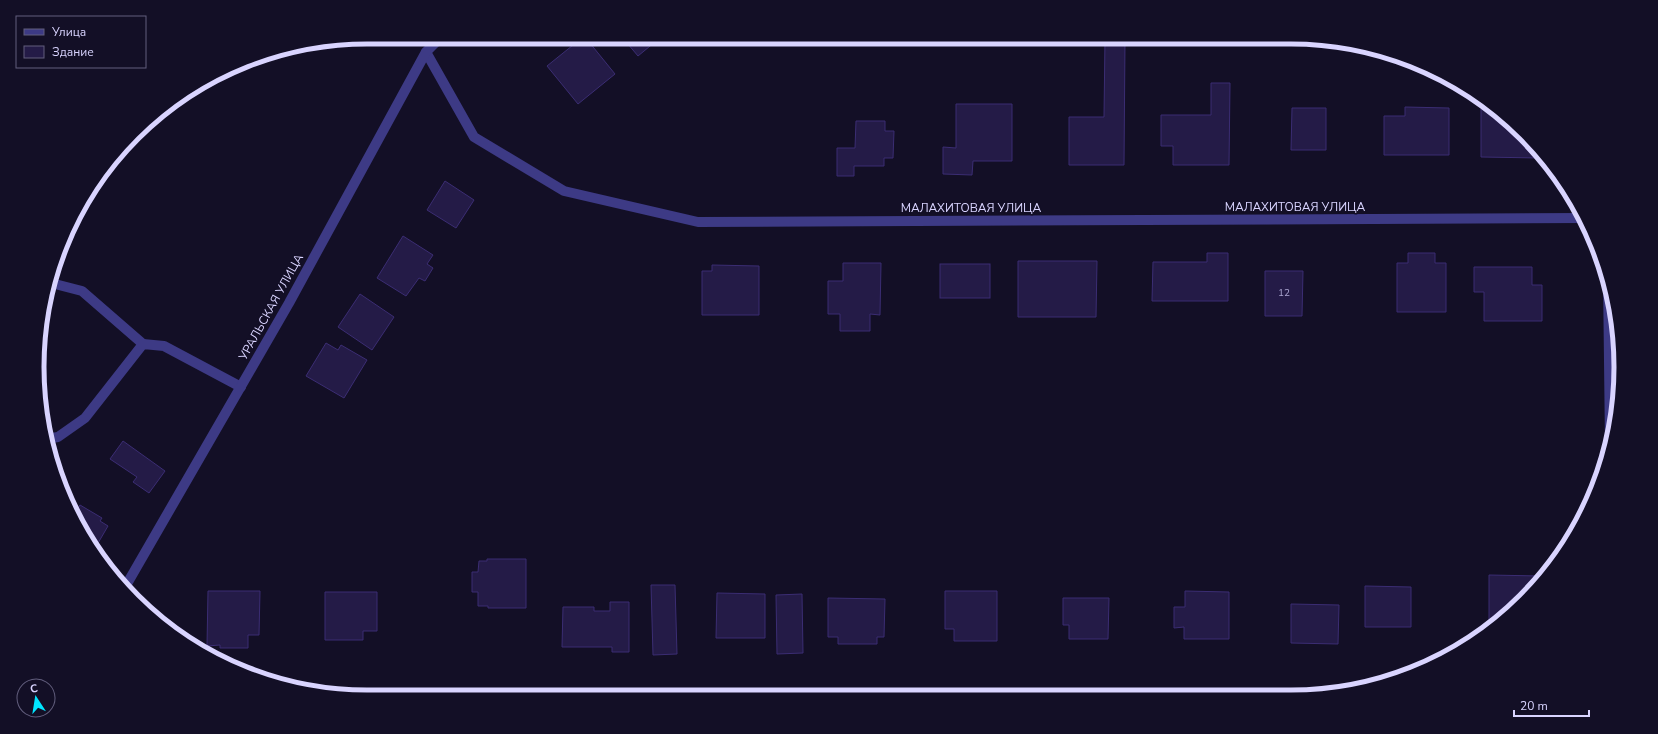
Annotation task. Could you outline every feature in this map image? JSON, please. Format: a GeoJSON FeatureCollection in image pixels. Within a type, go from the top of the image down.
{"type":"FeatureCollection","features":[{"type":"Feature","properties":{"kind":"street","name":"УРАЛЬСКАЯ УЛИЦА"},"geometry":{"type":"LineString","coordinates":[[127,583],[290,303],[426,52],[434,44]]}},
{"type":"Feature","properties":{"kind":"street","name":"МАЛАХИТОВАЯ УЛИЦА"},"geometry":{"type":"LineString","coordinates":[[426,52],[474,137],[564,192],[698,222],[1578,218]]}},
{"type":"Feature","properties":{"kind":"street"},"geometry":{"type":"LineString","coordinates":[[55,284],[82,292],[142,344],[164,346],[241,387]]}},
{"type":"Feature","properties":{"kind":"street"},"geometry":{"type":"LineString","coordinates":[[1608,306],[1610,418]]}},
{"type":"Feature","properties":{"kind":"street"},"geometry":{"type":"LineString","coordinates":[[52,438],[58,437],[85,418],[142,344]]}},
{"type":"Feature","properties":{"kind":"building"},"geometry":{"type":"Polygon","coordinates":[[[574,44],[591,44],[615,74],[578,104],[547,66],[574,44]]]}},
{"type":"Feature","properties":{"kind":"building"},"geometry":{"type":"Polygon","coordinates":[[[628,44],[653,44],[638,56],[628,44]]]}},
{"type":"Feature","properties":{"kind":"building"},"geometry":{"type":"Polygon","coordinates":[[[1105,44],[1125,44],[1124,165],[1069,165],[1069,117],[1104,117],[1105,44]]]}},
{"type":"Feature","properties":{"kind":"building"},"geometry":{"type":"Polygon","coordinates":[[[1211,83],[1230,83],[1229,165],[1173,165],[1173,146],[1161,146],[1161,115],[1211,115],[1211,83]]]}},
{"type":"Feature","properties":{"kind":"building"},"geometry":{"type":"Polygon","coordinates":[[[956,104],[1012,104],[1012,161],[973,161],[972,175],[943,174],[943,147],[956,148],[956,104]]]}},
{"type":"Feature","properties":{"kind":"building"},"geometry":{"type":"Polygon","coordinates":[[[1405,107],[1449,108],[1449,155],[1384,155],[1384,116],[1405,116],[1405,107]]]}},
{"type":"Feature","properties":{"kind":"building"},"geometry":{"type":"Polygon","coordinates":[[[1292,108],[1326,108],[1326,150],[1291,150],[1292,108]]]}},
{"type":"Feature","properties":{"kind":"building"},"geometry":{"type":"Polygon","coordinates":[[[1481,109],[1485,109],[1504,124],[1537,158],[1481,157],[1481,109]]]}},
{"type":"Feature","properties":{"kind":"building"},"geometry":{"type":"Polygon","coordinates":[[[856,121],[885,121],[885,131],[894,131],[893,158],[884,158],[884,166],[854,166],[854,176],[837,176],[837,148],[855,148],[856,121]]]}},
{"type":"Feature","properties":{"kind":"building"},"geometry":{"type":"Polygon","coordinates":[[[445,181],[474,200],[456,228],[427,210],[445,181]]]}},
{"type":"Feature","properties":{"kind":"building"},"geometry":{"type":"Polygon","coordinates":[[[403,236],[433,255],[427,264],[433,268],[425,281],[419,278],[406,296],[377,278],[403,236]]]}},
{"type":"Feature","properties":{"kind":"building"},"geometry":{"type":"Polygon","coordinates":[[[1207,253],[1228,253],[1228,301],[1152,301],[1153,262],[1207,262],[1207,253]]]}},
{"type":"Feature","properties":{"kind":"building"},"geometry":{"type":"Polygon","coordinates":[[[1408,253],[1435,253],[1435,263],[1446,263],[1446,312],[1397,312],[1397,263],[1408,263],[1408,253]]]}},
{"type":"Feature","properties":{"kind":"building"},"geometry":{"type":"Polygon","coordinates":[[[1018,261],[1097,261],[1096,317],[1018,317],[1018,261]]]}},
{"type":"Feature","properties":{"kind":"building"},"geometry":{"type":"Polygon","coordinates":[[[843,263],[881,263],[880,315],[870,314],[870,331],[840,331],[840,314],[828,314],[828,281],[843,281],[843,263]]]}},
{"type":"Feature","properties":{"kind":"building"},"geometry":{"type":"Polygon","coordinates":[[[940,264],[990,264],[990,298],[940,298],[940,264]]]}},
{"type":"Feature","properties":{"kind":"building"},"geometry":{"type":"Polygon","coordinates":[[[712,265],[759,266],[759,315],[702,315],[702,271],[712,271],[712,265]]]}},
{"type":"Feature","properties":{"kind":"building"},"geometry":{"type":"Polygon","coordinates":[[[1474,267],[1532,267],[1532,285],[1542,285],[1542,321],[1484,321],[1484,292],[1474,292],[1474,267]]]}},
{"type":"Feature","properties":{"kind":"building"},"geometry":{"type":"Polygon","coordinates":[[[1265,271],[1303,271],[1302,316],[1265,316],[1265,271]]]}},
{"type":"Feature","properties":{"kind":"building"},"geometry":{"type":"Polygon","coordinates":[[[360,294],[394,317],[372,350],[338,327],[360,294]]]}},
{"type":"Feature","properties":{"kind":"building"},"geometry":{"type":"Polygon","coordinates":[[[326,343],[338,350],[341,345],[367,360],[344,398],[306,376],[326,343]]]}},
{"type":"Feature","properties":{"kind":"building"},"geometry":{"type":"Polygon","coordinates":[[[123,441],[165,471],[149,493],[133,482],[137,477],[110,459],[123,441]]]}},
{"type":"Feature","properties":{"kind":"building"},"geometry":{"type":"Polygon","coordinates":[[[80,505],[102,518],[100,521],[108,526],[97,545],[87,528],[77,510],[80,505]]]}},
{"type":"Feature","properties":{"kind":"building"},"geometry":{"type":"Polygon","coordinates":[[[487,559],[526,559],[526,608],[488,608],[488,606],[478,606],[478,592],[472,592],[472,572],[478,572],[479,561],[487,561],[487,559]]]}},
{"type":"Feature","properties":{"kind":"building"},"geometry":{"type":"Polygon","coordinates":[[[1489,575],[1537,576],[1504,610],[1489,622],[1489,575]]]}},
{"type":"Feature","properties":{"kind":"building"},"geometry":{"type":"Polygon","coordinates":[[[651,585],[675,585],[677,654],[653,655],[651,585]]]}},
{"type":"Feature","properties":{"kind":"building"},"geometry":{"type":"Polygon","coordinates":[[[1365,586],[1411,587],[1411,627],[1365,627],[1365,586]]]}},
{"type":"Feature","properties":{"kind":"building"},"geometry":{"type":"Polygon","coordinates":[[[208,591],[260,591],[259,635],[248,635],[248,648],[220,648],[220,645],[207,646],[208,591]]]}},
{"type":"Feature","properties":{"kind":"building"},"geometry":{"type":"Polygon","coordinates":[[[945,591],[997,591],[997,641],[954,641],[954,629],[945,629],[945,591]]]}},
{"type":"Feature","properties":{"kind":"building"},"geometry":{"type":"Polygon","coordinates":[[[1185,591],[1229,592],[1229,639],[1184,639],[1184,627],[1174,628],[1174,607],[1185,607],[1185,591]]]}},
{"type":"Feature","properties":{"kind":"building"},"geometry":{"type":"Polygon","coordinates":[[[325,592],[377,592],[377,631],[363,631],[363,640],[325,640],[325,592]]]}},
{"type":"Feature","properties":{"kind":"building"},"geometry":{"type":"Polygon","coordinates":[[[717,593],[765,594],[765,638],[716,638],[717,593]]]}},
{"type":"Feature","properties":{"kind":"building"},"geometry":{"type":"Polygon","coordinates":[[[802,594],[803,653],[777,654],[776,595],[802,594]]]}},
{"type":"Feature","properties":{"kind":"building"},"geometry":{"type":"Polygon","coordinates":[[[828,598],[885,599],[884,637],[877,637],[877,644],[838,644],[838,637],[828,637],[828,598]]]}},
{"type":"Feature","properties":{"kind":"building"},"geometry":{"type":"Polygon","coordinates":[[[1063,598],[1109,598],[1108,639],[1069,639],[1069,625],[1063,625],[1063,598]]]}},
{"type":"Feature","properties":{"kind":"building"},"geometry":{"type":"Polygon","coordinates":[[[610,602],[629,602],[629,652],[612,652],[612,647],[562,647],[563,607],[594,607],[594,611],[610,611],[610,602]]]}},
{"type":"Feature","properties":{"kind":"building"},"geometry":{"type":"Polygon","coordinates":[[[1291,604],[1339,605],[1338,644],[1291,643],[1291,604]]]}}]}
